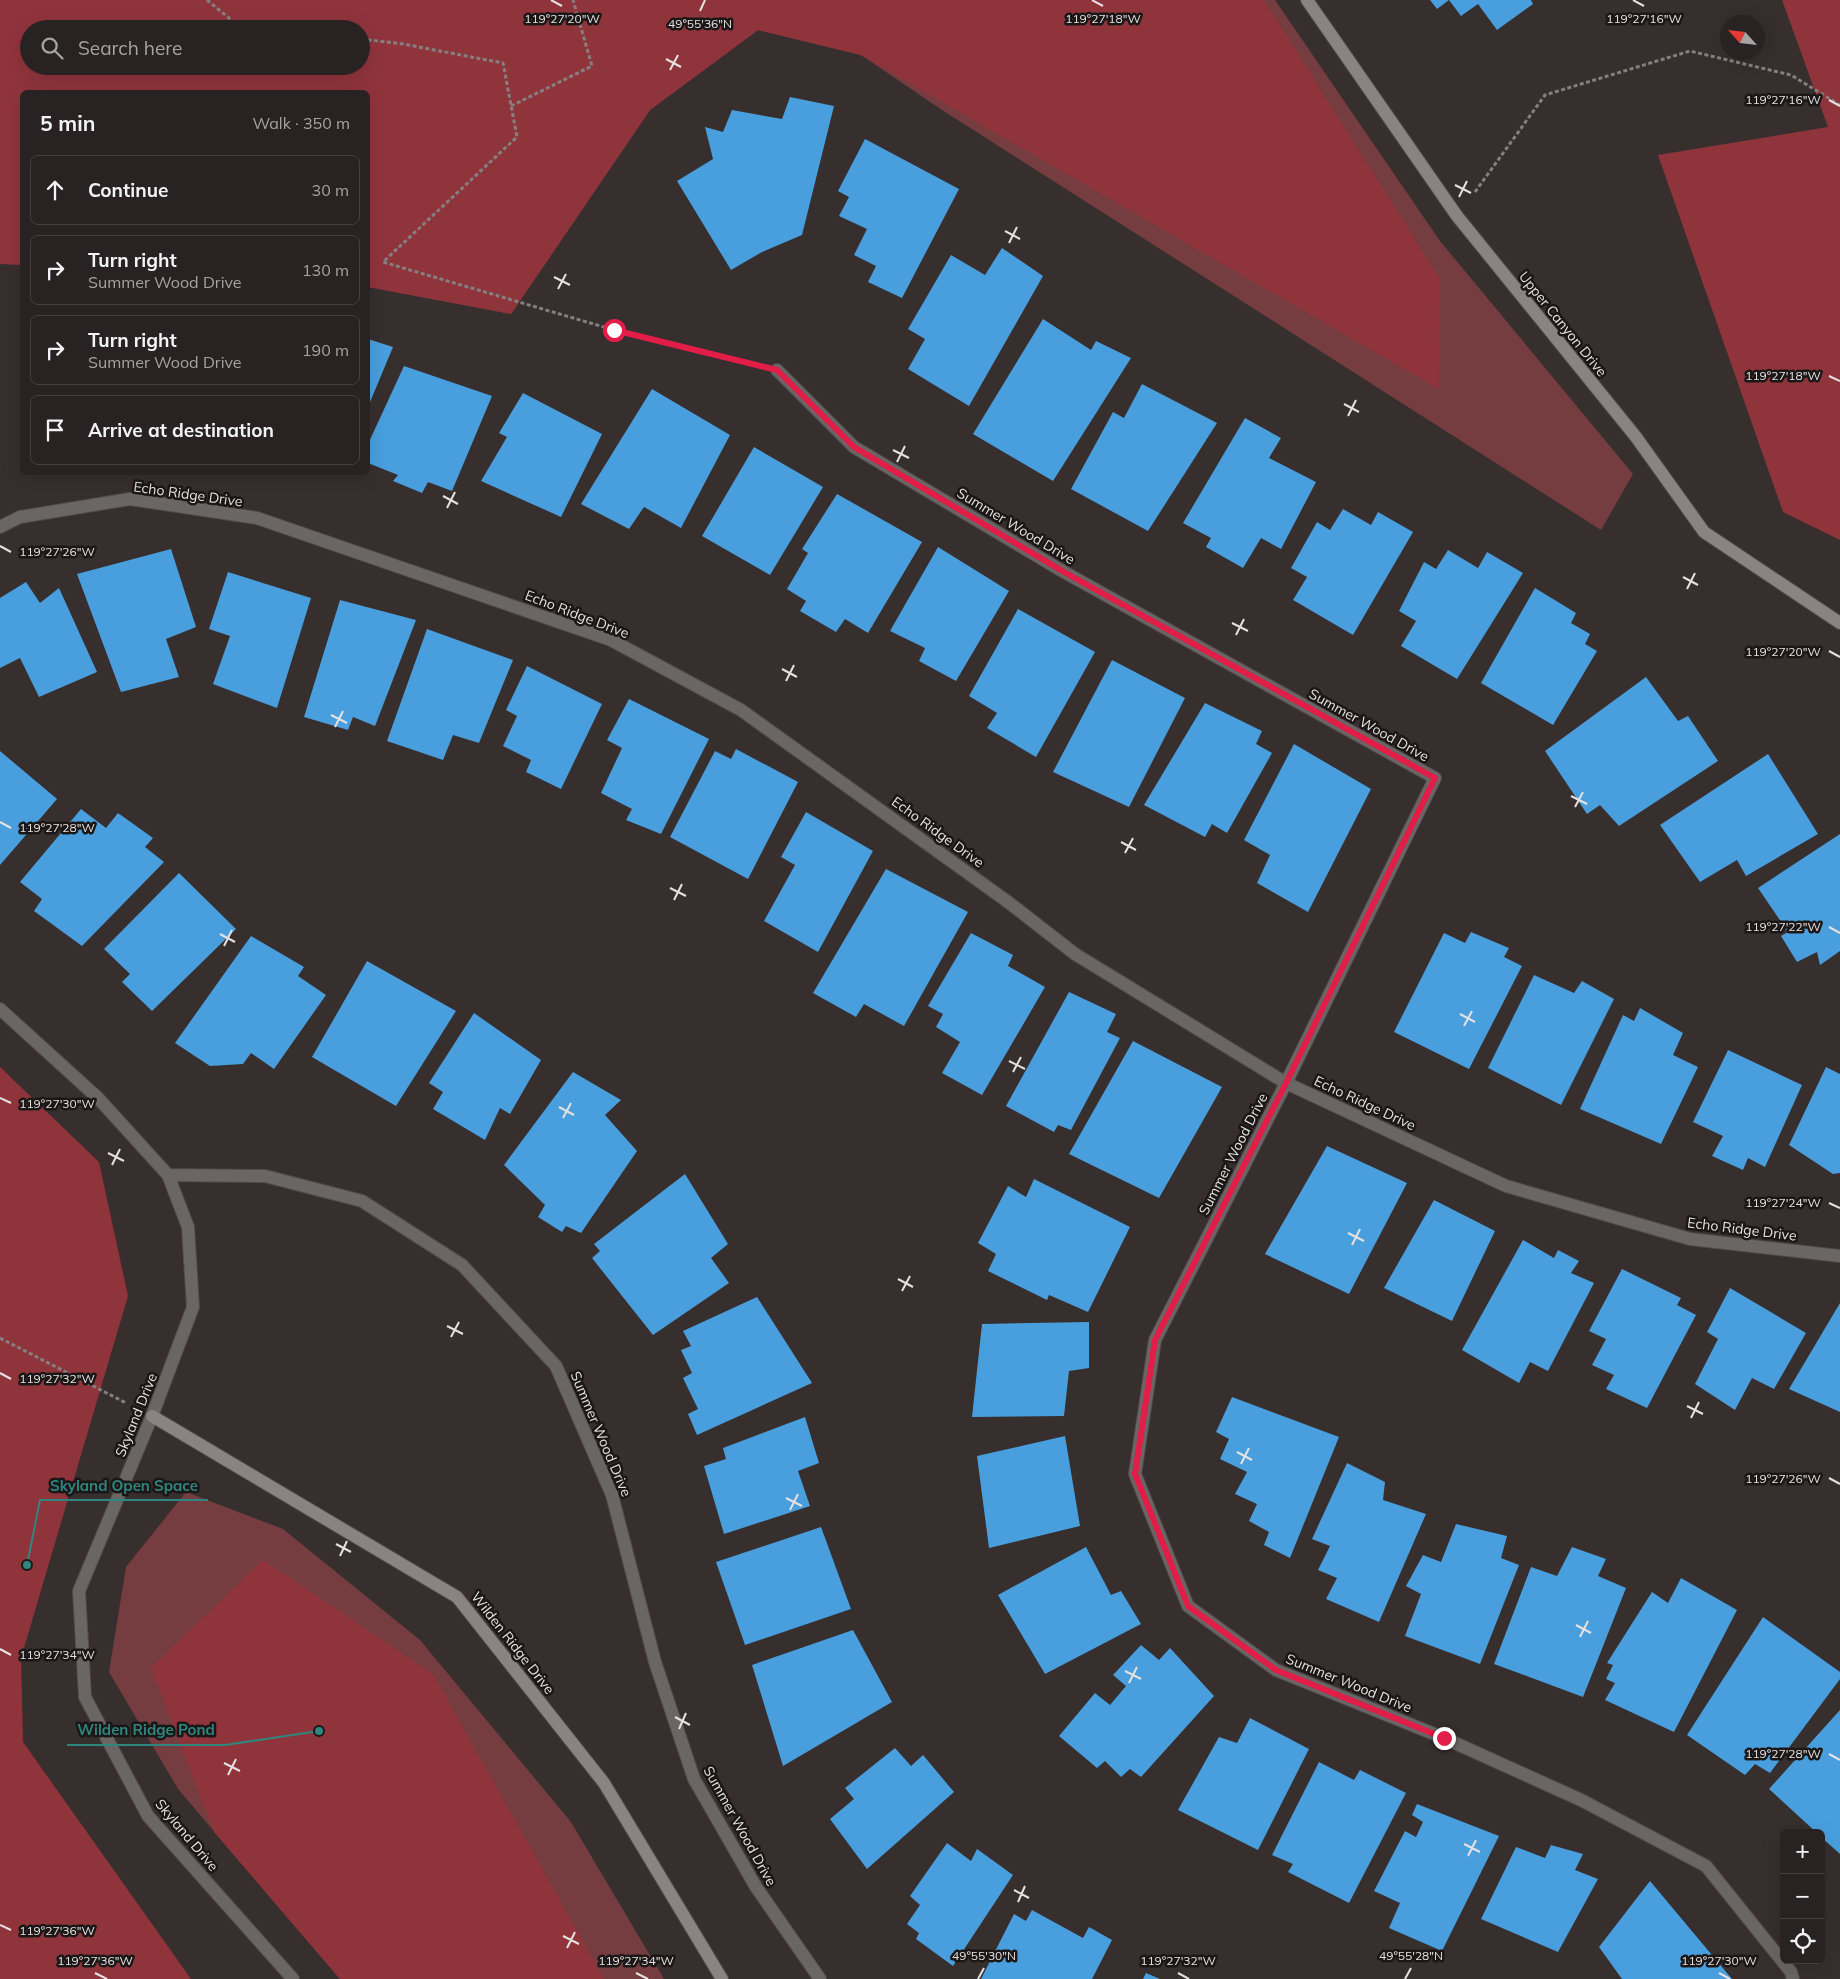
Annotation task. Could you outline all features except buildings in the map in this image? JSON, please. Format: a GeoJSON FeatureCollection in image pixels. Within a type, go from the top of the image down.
{"type":"FeatureCollection","features":[{"type":"Feature","properties":{"kind":"street","name":"Upper Canyon Drive"},"geometry":{"type":"LineString","coordinates":[[1307,0],[1457,216],[1636,437],[1704,532],[1840,622]]}},
{"type":"Feature","properties":{"kind":"street","name":"Summer Wood Drive"},"geometry":{"type":"LineString","coordinates":[[777,370],[854,447],[1064,572],[1435,778],[1286,1083],[1155,1340],[1135,1474],[1188,1606],[1276,1670],[1444,1738],[1582,1800],[1706,1866],[1791,1972],[1793,1979]]}},
{"type":"Feature","properties":{"kind":"street","name":"Echo Ridge Drive"},"geometry":{"type":"LineString","coordinates":[[0,527],[20,517],[130,500],[258,518],[611,640],[741,710],[1000,896],[1075,954],[1286,1083],[1506,1186],[1690,1239],[1840,1256]]}},
{"type":"Feature","properties":{"kind":"street","name":"Skyland Drive"},"geometry":{"type":"LineString","coordinates":[[0,1009],[98,1098],[168,1175],[188,1227],[193,1307],[152,1416],[79,1591],[85,1697],[148,1816],[293,1979]]}},
{"type":"Feature","properties":{"kind":"street","name":"Summer Wood Drive"},"geometry":{"type":"LineString","coordinates":[[168,1175],[265,1176],[362,1201],[462,1265],[556,1366],[612,1495],[654,1662],[694,1779],[756,1887],[820,1979]]}},
{"type":"Feature","properties":{"kind":"street","name":"Wilden Ridge Drive"},"geometry":{"type":"LineString","coordinates":[[152,1416],[457,1597],[604,1783],[722,1979]]}},
{"type":"Feature","properties":{"kind":"path"},"geometry":{"type":"LineString","coordinates":[[207,0],[231,20]]}},
{"type":"Feature","properties":{"kind":"path"},"geometry":{"type":"LineString","coordinates":[[511,106],[592,66],[573,0]]}},
{"type":"Feature","properties":{"kind":"path"},"geometry":{"type":"LineString","coordinates":[[370,40],[503,62],[517,137],[384,262],[614,330],[777,370]]}},
{"type":"Feature","properties":{"kind":"path"},"geometry":{"type":"LineString","coordinates":[[1457,216],[1545,95],[1690,51],[1791,75],[1840,105]]}},
{"type":"Feature","properties":{"kind":"path"},"geometry":{"type":"LineString","coordinates":[[0,1338],[152,1416]]}},
{"type":"Feature","properties":{"kind":"shaded area"},"geometry":{"type":"Polygon","coordinates":[[[0,0],[1264,0],[1440,279],[1439,389],[861,55],[758,30],[650,110],[511,314],[370,287],[370,90],[20,90],[20,265],[0,264],[0,0]]]}},
{"type":"Feature","properties":{"kind":"shaded area"},"geometry":{"type":"Polygon","coordinates":[[[472,0],[1275,0],[1440,241],[1633,474],[1601,530],[942,110],[861,55],[758,30],[650,110],[511,314],[370,287],[370,281],[472,0]]]}},
{"type":"Feature","properties":{"kind":"shaded area"},"geometry":{"type":"Polygon","coordinates":[[[1782,0],[1840,0],[1840,540],[1783,512],[1658,155],[1828,127],[1782,0]]]}},
{"type":"Feature","properties":{"kind":"shaded area"},"geometry":{"type":"Polygon","coordinates":[[[0,1067],[99,1162],[128,1296],[21,1658],[23,1742],[191,1979],[0,1979],[0,1067]]]}},
{"type":"Feature","properties":{"kind":"shaded area"},"geometry":{"type":"Polygon","coordinates":[[[186,1492],[283,1529],[420,1640],[571,1822],[664,1979],[340,1979],[178,1789],[109,1672],[126,1567],[186,1492]]]}},
{"type":"Feature","properties":{"kind":"shaded area"},"geometry":{"type":"Polygon","coordinates":[[[263,1560],[433,1674],[604,1979],[340,1979],[214,1832],[151,1668],[263,1560]]]}},
{"type":"Feature","properties":{"kind":"place","name":"Skyland Open Space"},"geometry":{"type":"Point","coordinates":[27,1565]}},
{"type":"Feature","properties":{"kind":"place","name":"Wilden Ridge Pond"},"geometry":{"type":"Point","coordinates":[319,1731]}},
{"type":"Feature","properties":{"kind":"route"},"geometry":{"type":"LineString","coordinates":[[614,330],[777,370],[854,447],[1064,572],[1435,778],[1286,1083],[1155,1340],[1135,1474],[1188,1606],[1276,1670],[1444,1738]]}}]}
